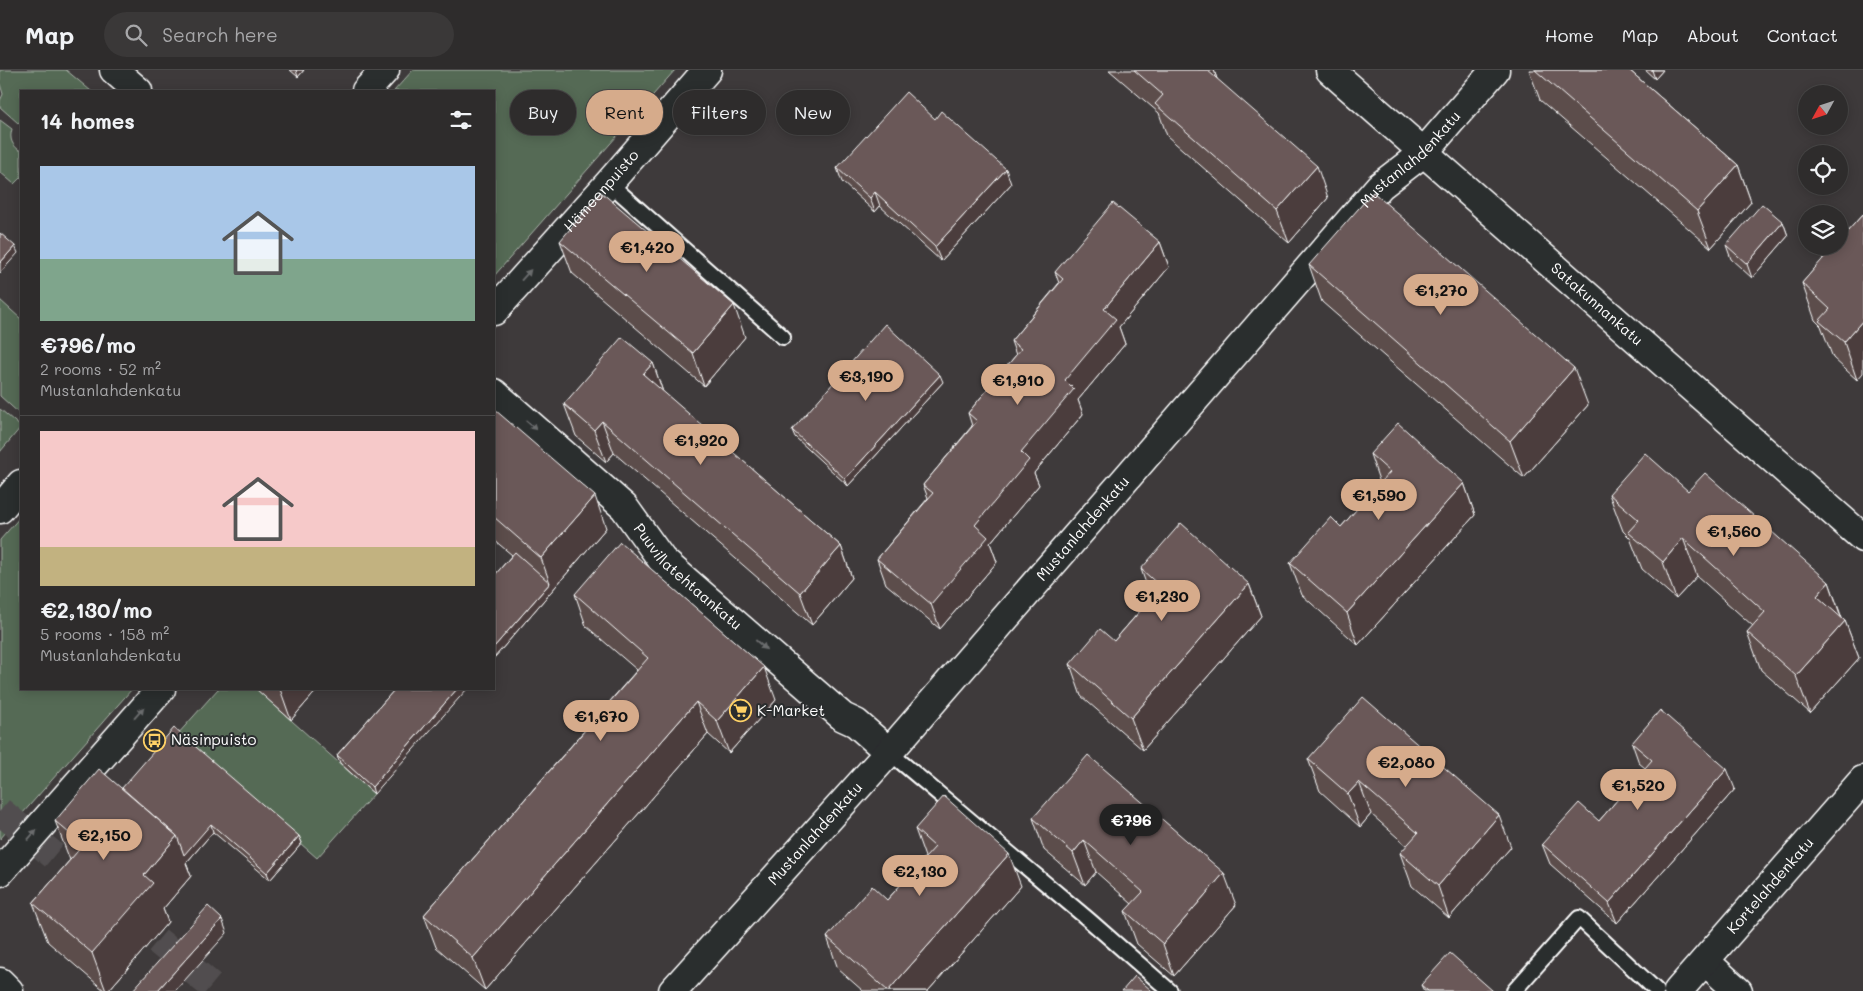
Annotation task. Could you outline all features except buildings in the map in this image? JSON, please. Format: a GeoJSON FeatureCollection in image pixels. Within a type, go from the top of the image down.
{"type":"FeatureCollection","features":[{"type":"Feature","properties":{"kind":"street"},"geometry":{"type":"LineString","coordinates":[[367,90],[385,70]]}},
{"type":"Feature","properties":{"kind":"street","name":"Hämeenpuisto"},"geometry":{"type":"LineString","coordinates":[[495,310],[707,70]]}},
{"type":"Feature","properties":{"kind":"street","name":"Satakunnankatu"},"geometry":{"type":"LineString","coordinates":[[1330,70],[1863,538]]}},
{"type":"Feature","properties":{"kind":"street","name":"Mustanlahdenkatu"},"geometry":{"type":"LineString","coordinates":[[673,991],[889,752],[1380,186],[1424,153],[1495,70]]}},
{"type":"Feature","properties":{"kind":"street","name":"Puuvillatehtaankatu"},"geometry":{"type":"LineString","coordinates":[[495,394],[624,507],[662,560],[843,717],[856,723],[889,752]]}},
{"type":"Feature","properties":{"kind":"street"},"geometry":{"type":"LineString","coordinates":[[0,508],[20,485]]}},
{"type":"Feature","properties":{"kind":"street"},"geometry":{"type":"LineString","coordinates":[[0,872],[160,690]]}},
{"type":"Feature","properties":{"kind":"street","name":"Kortelahdenkatu"},"geometry":{"type":"LineString","coordinates":[[1678,991],[1863,780]]}},
{"type":"Feature","properties":{"kind":"street"},"geometry":{"type":"LineString","coordinates":[[1705,961],[1738,991]]}},
{"type":"Feature","properties":{"kind":"street"},"geometry":{"type":"LineString","coordinates":[[0,982],[10,991]]}},
{"type":"Feature","properties":{"kind":"lane"},"geometry":{"type":"LineString","coordinates":[[609,183],[783,337]]}},
{"type":"Feature","properties":{"kind":"lane"},"geometry":{"type":"LineString","coordinates":[[889,752],[1089,920],[1170,991]]}},
{"type":"Feature","properties":{"kind":"lane"},"geometry":{"type":"LineString","coordinates":[[1514,991],[1579,918],[1657,991]]}},
{"type":"Feature","properties":{"kind":"green space"},"geometry":{"type":"Polygon","coordinates":[[[0,70],[66,70],[90,90],[20,90],[20,122],[18,123],[0,107],[3,94],[0,84],[0,70]]]}},
{"type":"Feature","properties":{"kind":"green space"},"geometry":{"type":"Polygon","coordinates":[[[413,70],[675,70],[657,90],[586,90],[586,135],[618,135],[495,275],[495,90],[395,90],[413,70]]]}},
{"type":"Feature","properties":{"kind":"green space"},"geometry":{"type":"Polygon","coordinates":[[[0,120],[12,129],[12,142],[20,150],[20,178],[14,184],[0,172],[0,120]]]}},
{"type":"Feature","properties":{"kind":"green space"},"geometry":{"type":"Polygon","coordinates":[[[0,300],[20,318],[20,414],[0,396],[0,300]]]}},
{"type":"Feature","properties":{"kind":"green space"},"geometry":{"type":"Polygon","coordinates":[[[0,409],[20,428],[0,452],[0,409]]]}},
{"type":"Feature","properties":{"kind":"green space"},"geometry":{"type":"Polygon","coordinates":[[[20,517],[20,690],[131,690],[0,839],[0,540],[20,517]]]}},
{"type":"Feature","properties":{"kind":"green space"},"geometry":{"type":"Polygon","coordinates":[[[217,690],[257,690],[374,794],[317,858],[177,735],[217,690]]]}},
{"type":"Feature","properties":{"kind":"tunnel"},"geometry":{"type":"LineString","coordinates":[[0,811],[93,888]]}},
{"type":"Feature","properties":{"kind":"tunnel"},"geometry":{"type":"LineString","coordinates":[[125,914],[218,991]]}},
{"type":"Feature","properties":{"kind":"place","name":"K-Market"},"geometry":{"type":"Point","coordinates":[741,711]}},
{"type":"Feature","properties":{"kind":"place","name":"Näsinpuisto"},"geometry":{"type":"Point","coordinates":[155,740]}}]}
